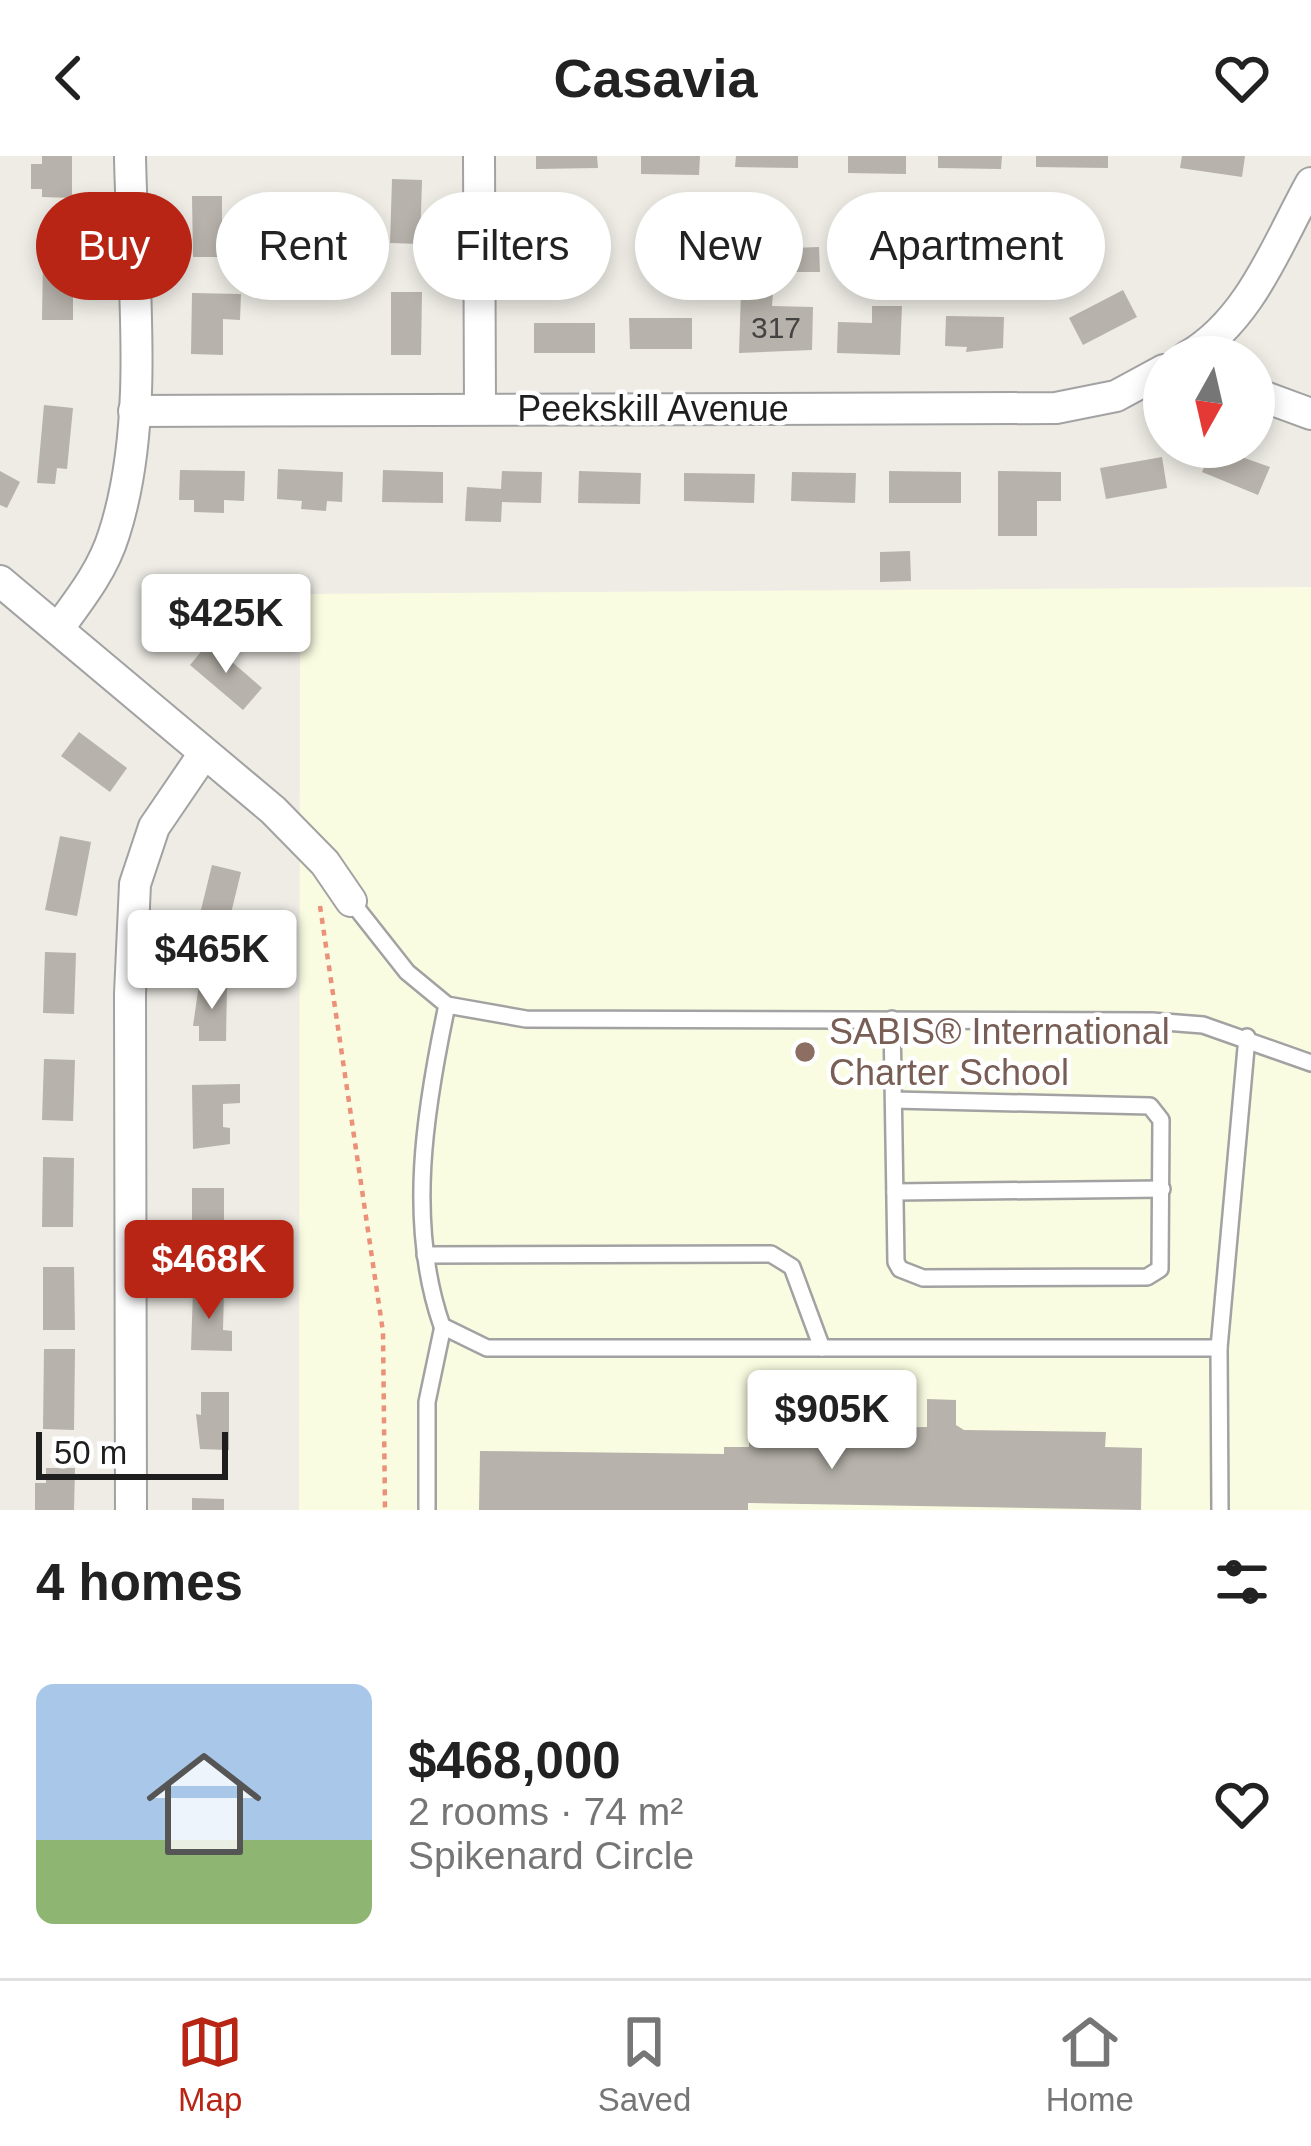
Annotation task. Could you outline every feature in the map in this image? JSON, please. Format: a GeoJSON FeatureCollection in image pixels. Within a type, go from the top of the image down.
{"type":"FeatureCollection","features":[{"type":"Feature","properties":{"kind":"street"},"geometry":{"type":"LineString","coordinates":[[58,629],[98,574],[129,477],[134,411],[130,156]]}},
{"type":"Feature","properties":{"kind":"street"},"geometry":{"type":"LineString","coordinates":[[478,156],[480,408]]}},
{"type":"Feature","properties":{"kind":"street"},"geometry":{"type":"LineString","coordinates":[[1217,336],[1247,302],[1311,183]]}},
{"type":"Feature","properties":{"kind":"street","name":"Peekskill Avenue"},"geometry":{"type":"LineString","coordinates":[[134,411],[1056,408],[1116,396],[1143,381]]}},
{"type":"Feature","properties":{"kind":"street"},"geometry":{"type":"LineString","coordinates":[[1275,401],[1311,413]]}},
{"type":"Feature","properties":{"kind":"street"},"geometry":{"type":"LineString","coordinates":[[0,580],[202,755],[273,810],[325,862],[351,901]]}},
{"type":"Feature","properties":{"kind":"street"},"geometry":{"type":"LineString","coordinates":[[131,1510],[130,994],[135,884],[154,827],[202,755]]}},
{"type":"Feature","properties":{"kind":"lane"},"geometry":{"type":"LineString","coordinates":[[351,901],[407,972],[446,1005],[526,1019],[1152,1021],[1203,1025],[1311,1063]]}},
{"type":"Feature","properties":{"kind":"lane"},"geometry":{"type":"LineString","coordinates":[[427,1510],[427,1402],[443,1326],[425,1276],[429,1088],[446,1005]]}},
{"type":"Feature","properties":{"kind":"lane"},"geometry":{"type":"LineString","coordinates":[[892,1019],[896,1262],[910,1276],[1148,1277],[1164,1260],[1161,1120],[1141,1103],[894,1100]]}},
{"type":"Feature","properties":{"kind":"lane"},"geometry":{"type":"LineString","coordinates":[[1220,1510],[1219,1348],[1246,1037]]}},
{"type":"Feature","properties":{"kind":"lane"},"geometry":{"type":"LineString","coordinates":[[895,1192],[1162,1189]]}},
{"type":"Feature","properties":{"kind":"lane"},"geometry":{"type":"LineString","coordinates":[[424,1256],[771,1253],[792,1267],[822,1348]]}},
{"type":"Feature","properties":{"kind":"lane"},"geometry":{"type":"LineString","coordinates":[[443,1326],[487,1348],[1219,1348]]}},
{"type":"Feature","properties":{"kind":"path"},"geometry":{"type":"LineString","coordinates":[[319,896],[383,1332],[385,1510]]}},
{"type":"Feature","properties":{"kind":"shaded area","name":"SABIS® International Charter School"},"geometry":{"type":"Polygon","coordinates":[[[1311,587],[1311,1510],[299,1510],[300,594],[1311,587]]]}},
{"type":"Feature","properties":{"kind":"building"},"geometry":{"type":"Polygon","coordinates":[[[42,156],[72,156],[72,192],[31,189],[31,164],[42,164],[42,156]]]}},
{"type":"Feature","properties":{"kind":"building"},"geometry":{"type":"Polygon","coordinates":[[[536,156],[597,156],[598,168],[536,169],[536,156]]]}},
{"type":"Feature","properties":{"kind":"building"},"geometry":{"type":"Polygon","coordinates":[[[641,156],[700,156],[699,175],[641,174],[641,156]]]}},
{"type":"Feature","properties":{"kind":"building"},"geometry":{"type":"Polygon","coordinates":[[[736,156],[798,156],[798,168],[735,167],[736,156]]]}},
{"type":"Feature","properties":{"kind":"building"},"geometry":{"type":"Polygon","coordinates":[[[848,156],[906,156],[906,174],[848,173],[848,156]]]}},
{"type":"Feature","properties":{"kind":"building"},"geometry":{"type":"Polygon","coordinates":[[[938,156],[1002,156],[1001,169],[938,168],[938,156]]]}},
{"type":"Feature","properties":{"kind":"building"},"geometry":{"type":"Polygon","coordinates":[[[1036,156],[1108,156],[1108,168],[1036,167],[1036,156]]]}},
{"type":"Feature","properties":{"kind":"building"},"geometry":{"type":"Polygon","coordinates":[[[1182,156],[1245,156],[1242,177],[1180,168],[1182,156]]]}},
{"type":"Feature","properties":{"kind":"building"},"geometry":{"type":"Polygon","coordinates":[[[392,179],[422,180],[422,192],[413,192],[413,244],[390,243],[392,179]]]}},
{"type":"Feature","properties":{"kind":"building"},"geometry":{"type":"Polygon","coordinates":[[[192,196],[216,196],[216,257],[193,257],[192,196]]]}},
{"type":"Feature","properties":{"kind":"building"},"geometry":{"type":"Polygon","coordinates":[[[819,247],[820,272],[803,272],[803,248],[819,247]]]}},
{"type":"Feature","properties":{"kind":"building"},"geometry":{"type":"Polygon","coordinates":[[[1123,290],[1137,317],[1083,345],[1069,318],[1123,290]]]}},
{"type":"Feature","properties":{"kind":"building"},"geometry":{"type":"Polygon","coordinates":[[[391,292],[413,292],[413,300],[422,300],[421,355],[391,355],[391,292]]]}},
{"type":"Feature","properties":{"kind":"building"},"geometry":{"type":"Polygon","coordinates":[[[192,293],[241,300],[240,320],[223,319],[223,355],[191,354],[192,293]]]}},
{"type":"Feature","properties":{"kind":"building"},"geometry":{"type":"Polygon","coordinates":[[[42,300],[73,300],[73,320],[42,320],[42,300]]]}},
{"type":"Feature","properties":{"kind":"building"},"geometry":{"type":"Polygon","coordinates":[[[741,300],[813,307],[812,350],[739,353],[741,300]]]}},
{"type":"Feature","properties":{"kind":"building"},"geometry":{"type":"Polygon","coordinates":[[[872,306],[902,306],[900,355],[837,353],[838,322],[872,323],[872,306]]]}},
{"type":"Feature","properties":{"kind":"building"},"geometry":{"type":"Polygon","coordinates":[[[946,316],[1004,317],[1003,348],[966,352],[967,347],[945,346],[946,316]]]}},
{"type":"Feature","properties":{"kind":"building"},"geometry":{"type":"Polygon","coordinates":[[[629,318],[692,318],[692,349],[630,349],[629,318]]]}},
{"type":"Feature","properties":{"kind":"building"},"geometry":{"type":"Polygon","coordinates":[[[534,323],[595,323],[595,353],[534,353],[534,323]]]}},
{"type":"Feature","properties":{"kind":"building"},"geometry":{"type":"Polygon","coordinates":[[[44,405],[73,408],[67,469],[57,468],[55,484],[37,483],[44,405]]]}},
{"type":"Feature","properties":{"kind":"building"},"geometry":{"type":"Polygon","coordinates":[[[1143,460],[1143,468],[1164,468],[1167,488],[1106,499],[1100,468],[1143,460]]]}},
{"type":"Feature","properties":{"kind":"building"},"geometry":{"type":"Polygon","coordinates":[[[1204,468],[1270,468],[1258,495],[1202,472],[1204,468]]]}},
{"type":"Feature","properties":{"kind":"building"},"geometry":{"type":"Polygon","coordinates":[[[278,469],[343,472],[342,502],[327,501],[326,511],[301,509],[302,501],[277,499],[278,469]]]}},
{"type":"Feature","properties":{"kind":"building"},"geometry":{"type":"Polygon","coordinates":[[[180,470],[245,471],[244,501],[224,500],[224,513],[194,512],[194,500],[179,500],[180,470]]]}},
{"type":"Feature","properties":{"kind":"building"},"geometry":{"type":"Polygon","coordinates":[[[383,470],[443,472],[443,503],[382,502],[383,470]]]}},
{"type":"Feature","properties":{"kind":"building"},"geometry":{"type":"Polygon","coordinates":[[[0,471],[20,482],[7,508],[0,505],[0,471]]]}},
{"type":"Feature","properties":{"kind":"building"},"geometry":{"type":"Polygon","coordinates":[[[502,471],[542,472],[541,503],[502,502],[501,522],[465,521],[467,487],[501,489],[502,471]]]}},
{"type":"Feature","properties":{"kind":"building"},"geometry":{"type":"Polygon","coordinates":[[[579,471],[641,473],[640,504],[578,503],[579,471]]]}},
{"type":"Feature","properties":{"kind":"building"},"geometry":{"type":"Polygon","coordinates":[[[889,471],[961,472],[961,503],[889,503],[889,471]]]}},
{"type":"Feature","properties":{"kind":"building"},"geometry":{"type":"Polygon","coordinates":[[[998,471],[1061,472],[1061,501],[1037,501],[1037,536],[998,536],[998,471]]]}},
{"type":"Feature","properties":{"kind":"building"},"geometry":{"type":"Polygon","coordinates":[[[792,472],[856,473],[855,503],[791,501],[792,472]]]}},
{"type":"Feature","properties":{"kind":"building"},"geometry":{"type":"Polygon","coordinates":[[[684,473],[755,474],[754,503],[684,501],[684,473]]]}},
{"type":"Feature","properties":{"kind":"building"},"geometry":{"type":"Polygon","coordinates":[[[910,551],[911,581],[880,582],[880,552],[910,551]]]}},
{"type":"Feature","properties":{"kind":"building"},"geometry":{"type":"Polygon","coordinates":[[[209,642],[262,688],[243,710],[190,665],[209,642]]]}},
{"type":"Feature","properties":{"kind":"building"},"geometry":{"type":"Polygon","coordinates":[[[79,732],[127,768],[110,792],[61,756],[79,732]]]}},
{"type":"Feature","properties":{"kind":"building"},"geometry":{"type":"Polygon","coordinates":[[[60,836],[91,842],[77,916],[45,910],[60,836]]]}},
{"type":"Feature","properties":{"kind":"building"},"geometry":{"type":"Polygon","coordinates":[[[212,865],[241,872],[226,934],[197,926],[212,865]]]}},
{"type":"Feature","properties":{"kind":"building"},"geometry":{"type":"Polygon","coordinates":[[[45,952],[76,953],[74,1014],[43,1013],[45,952]]]}},
{"type":"Feature","properties":{"kind":"building"},"geometry":{"type":"Polygon","coordinates":[[[199,984],[227,984],[226,1041],[199,1041],[199,1026],[193,1026],[199,984]]]}},
{"type":"Feature","properties":{"kind":"building"},"geometry":{"type":"Polygon","coordinates":[[[44,1059],[75,1060],[73,1121],[42,1120],[44,1059]]]}},
{"type":"Feature","properties":{"kind":"building"},"geometry":{"type":"Polygon","coordinates":[[[240,1084],[240,1103],[223,1104],[223,1127],[230,1128],[230,1144],[193,1149],[192,1085],[240,1084]]]}},
{"type":"Feature","properties":{"kind":"building"},"geometry":{"type":"Polygon","coordinates":[[[43,1157],[74,1158],[73,1227],[42,1227],[43,1157]]]}},
{"type":"Feature","properties":{"kind":"building"},"geometry":{"type":"Polygon","coordinates":[[[192,1188],[224,1188],[224,1222],[270,1223],[270,1252],[192,1251],[192,1188]]]}},
{"type":"Feature","properties":{"kind":"building"},"geometry":{"type":"Polygon","coordinates":[[[43,1267],[74,1267],[75,1330],[43,1330],[43,1267]]]}},
{"type":"Feature","properties":{"kind":"building"},"geometry":{"type":"Polygon","coordinates":[[[193,1290],[224,1290],[223,1330],[232,1331],[232,1351],[191,1350],[193,1290]]]}},
{"type":"Feature","properties":{"kind":"building"},"geometry":{"type":"Polygon","coordinates":[[[44,1349],[75,1349],[74,1430],[43,1429],[44,1349]]]}},
{"type":"Feature","properties":{"kind":"building"},"geometry":{"type":"Polygon","coordinates":[[[201,1392],[229,1392],[229,1450],[200,1449],[196,1414],[201,1415],[201,1392]]]}},
{"type":"Feature","properties":{"kind":"building"},"geometry":{"type":"Polygon","coordinates":[[[927,1399],[956,1400],[956,1425],[964,1430],[1106,1432],[1105,1447],[1142,1448],[1141,1510],[748,1503],[748,1510],[479,1510],[480,1451],[724,1454],[724,1447],[749,1447],[749,1430],[927,1427],[927,1399]]]}},
{"type":"Feature","properties":{"kind":"building"},"geometry":{"type":"Polygon","coordinates":[[[46,1468],[75,1468],[74,1510],[35,1510],[35,1483],[46,1483],[46,1468]]]}},
{"type":"Feature","properties":{"kind":"building"},"geometry":{"type":"Polygon","coordinates":[[[192,1498],[224,1499],[224,1510],[192,1510],[192,1498]]]}},
{"type":"Feature","properties":{"kind":"place","name":"SABIS® International Charter School"},"geometry":{"type":"Point","coordinates":[805,1052]}}]}
